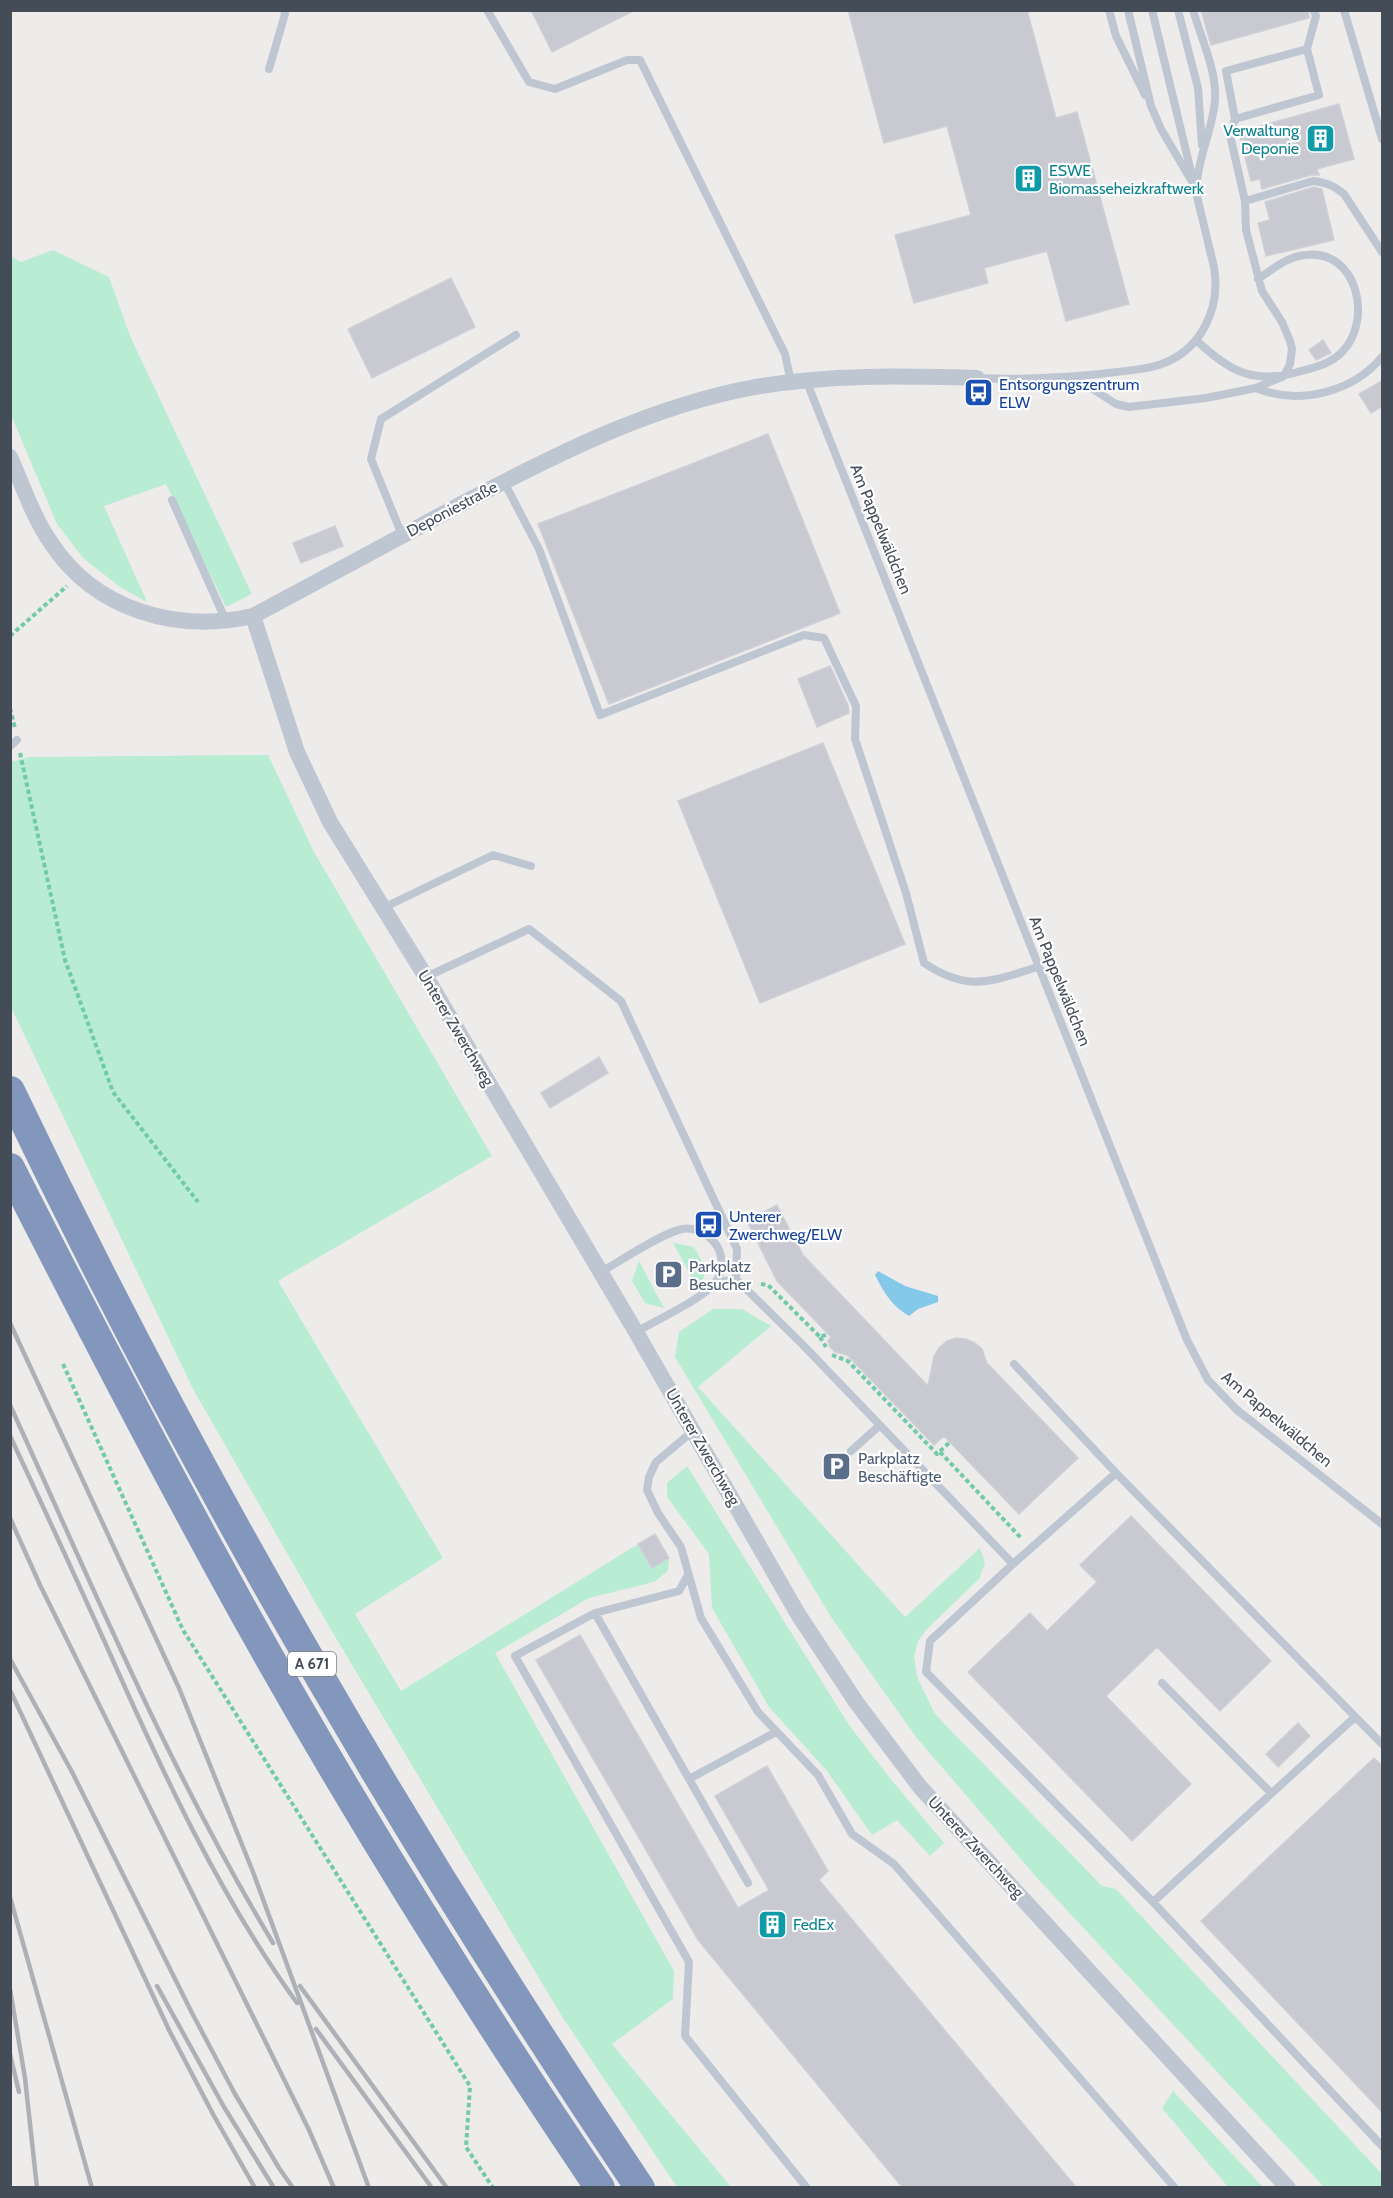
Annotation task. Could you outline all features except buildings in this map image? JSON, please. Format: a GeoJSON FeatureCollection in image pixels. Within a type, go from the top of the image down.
{"type":"FeatureCollection","features":[{"type":"Feature","properties":{"kind":"highway","name":"A 671"},"geometry":{"type":"LineString","coordinates":[[10,1091],[148,1368],[353,1737],[478,1941],[640,2187]]}},
{"type":"Feature","properties":{"kind":"highway","name":"A 671"},"geometry":{"type":"LineString","coordinates":[[10,1168],[118,1380],[214,1559],[327,1755],[450,1959],[600,2187]]}},
{"type":"Feature","properties":{"kind":"street","name":"Deponiestraße"},"geometry":{"type":"LineString","coordinates":[[10,457],[42,529],[52,546],[79,576],[118,602],[140,612],[184,622],[226,621],[253,616],[558,454],[637,420],[716,396],[798,381],[862,376],[977,378]]}},
{"type":"Feature","properties":{"kind":"street","name":"Unterer Zwerchweg"},"geometry":{"type":"LineString","coordinates":[[253,616],[297,752],[330,822],[426,977],[601,1272],[798,1614],[856,1702],[920,1786],[1288,2187]]}},
{"type":"Feature","properties":{"kind":"lane"},"geometry":{"type":"LineString","coordinates":[[269,69],[285,14],[284,10]]}},
{"type":"Feature","properties":{"kind":"lane","name":"Am Pappelwäldchen"},"geometry":{"type":"LineString","coordinates":[[487,10],[529,82],[555,89],[627,60],[640,60],[798,381],[1038,967],[1187,1340],[1208,1380],[1237,1410],[1383,1524]]}},
{"type":"Feature","properties":{"kind":"lane"},"geometry":{"type":"LineString","coordinates":[[1109,10],[1124,56],[1161,129],[1196,188]]}},
{"type":"Feature","properties":{"kind":"lane"},"geometry":{"type":"LineString","coordinates":[[1128,10],[1151,106]]}},
{"type":"Feature","properties":{"kind":"lane"},"geometry":{"type":"LineString","coordinates":[[977,378],[1024,380],[1159,365],[1179,355],[1196,340],[1210,318],[1215,299],[1216,280],[1152,10]]}},
{"type":"Feature","properties":{"kind":"lane"},"geometry":{"type":"LineString","coordinates":[[1178,10],[1198,88],[1202,148]]}},
{"type":"Feature","properties":{"kind":"lane"},"geometry":{"type":"LineString","coordinates":[[1193,10],[1212,74],[1215,98],[1213,117],[1202,148],[1196,188]]}},
{"type":"Feature","properties":{"kind":"lane"},"geometry":{"type":"LineString","coordinates":[[1235,119],[1319,95],[1307,48],[1316,16],[1314,10]]}},
{"type":"Feature","properties":{"kind":"lane"},"geometry":{"type":"LineString","coordinates":[[1344,10],[1383,139]]}},
{"type":"Feature","properties":{"kind":"lane"},"geometry":{"type":"LineString","coordinates":[[1212,74],[1307,48]]}},
{"type":"Feature","properties":{"kind":"lane"},"geometry":{"type":"LineString","coordinates":[[1226,71],[1235,119],[1230,135],[1245,201],[1246,230],[1262,291],[1287,331],[1290,340],[1292,357],[1284,375]]}},
{"type":"Feature","properties":{"kind":"lane"},"geometry":{"type":"LineString","coordinates":[[1245,201],[1313,181],[1324,182],[1344,194],[1383,252]]}},
{"type":"Feature","properties":{"kind":"lane"},"geometry":{"type":"LineString","coordinates":[[1074,376],[1116,404],[1129,407],[1206,398],[1256,388],[1284,375],[1328,363],[1343,352],[1357,326],[1358,316],[1354,285],[1345,267],[1337,261],[1320,255],[1295,257],[1258,279]]}},
{"type":"Feature","properties":{"kind":"lane"},"geometry":{"type":"LineString","coordinates":[[402,535],[371,459],[381,419],[516,335]]}},
{"type":"Feature","properties":{"kind":"lane"},"geometry":{"type":"LineString","coordinates":[[1196,340],[1218,360],[1236,371],[1260,376],[1284,375]]}},
{"type":"Feature","properties":{"kind":"lane"},"geometry":{"type":"LineString","coordinates":[[1256,388],[1279,396],[1317,394],[1356,381],[1383,357]]}},
{"type":"Feature","properties":{"kind":"lane"},"geometry":{"type":"LineString","coordinates":[[504,482],[539,549],[600,715],[804,635],[824,638],[856,706],[855,740],[906,893],[924,963],[939,973],[964,982],[985,983],[1038,967]]}},
{"type":"Feature","properties":{"kind":"lane"},"geometry":{"type":"LineString","coordinates":[[172,500],[226,621]]}},
{"type":"Feature","properties":{"kind":"lane"},"geometry":{"type":"LineString","coordinates":[[383,908],[493,855],[531,866]]}},
{"type":"Feature","properties":{"kind":"lane"},"geometry":{"type":"LineString","coordinates":[[426,977],[529,929],[621,1001],[737,1249],[736,1279],[803,1345],[1012,1564]]}},
{"type":"Feature","properties":{"kind":"lane"},"geometry":{"type":"LineString","coordinates":[[601,1272],[682,1229],[696,1230],[708,1235],[717,1245],[722,1258],[721,1271],[715,1283],[705,1292],[636,1332]]}},
{"type":"Feature","properties":{"kind":"lane"},"geometry":{"type":"LineString","coordinates":[[715,1283],[736,1279]]}},
{"type":"Feature","properties":{"kind":"lane"},"geometry":{"type":"LineString","coordinates":[[1014,1364],[1116,1473],[1383,1744]]}},
{"type":"Feature","properties":{"kind":"lane"},"geometry":{"type":"LineString","coordinates":[[850,1451],[880,1425]]}},
{"type":"Feature","properties":{"kind":"lane"},"geometry":{"type":"LineString","coordinates":[[694,1430],[656,1462],[649,1477],[647,1490],[658,1513],[681,1547],[701,1618],[758,1713],[818,1775],[852,1834],[894,1864],[1175,2187]]}},
{"type":"Feature","properties":{"kind":"lane"},"geometry":{"type":"LineString","coordinates":[[1116,1473],[1012,1564],[930,1641],[926,1672],[1153,1902],[1383,2146]]}},
{"type":"Feature","properties":{"kind":"lane"},"geometry":{"type":"LineString","coordinates":[[688,1575],[679,1591],[596,1613],[515,1656],[689,1962],[685,2036],[807,2187]]}},
{"type":"Feature","properties":{"kind":"lane"},"geometry":{"type":"LineString","coordinates":[[596,1613],[748,1883]]}},
{"type":"Feature","properties":{"kind":"lane"},"geometry":{"type":"LineString","coordinates":[[1162,1683],[1271,1793]]}},
{"type":"Feature","properties":{"kind":"lane"},"geometry":{"type":"LineString","coordinates":[[1153,1902],[1355,1717]]}},
{"type":"Feature","properties":{"kind":"lane"},"geometry":{"type":"LineString","coordinates":[[689,1779],[776,1732]]}},
{"type":"Feature","properties":{"kind":"path"},"geometry":{"type":"LineString","coordinates":[[10,636],[79,576]]}},
{"type":"Feature","properties":{"kind":"path"},"geometry":{"type":"LineString","coordinates":[[10,708],[14,743],[65,960],[113,1092],[198,1202]]}},
{"type":"Feature","properties":{"kind":"path"},"geometry":{"type":"LineString","coordinates":[[820,1337],[832,1355],[848,1361],[937,1454],[950,1442]]}},
{"type":"Feature","properties":{"kind":"path"},"geometry":{"type":"LineString","coordinates":[[63,1364],[183,1630],[470,2086],[466,2147],[493,2187]]}},
{"type":"Feature","properties":{"kind":"path"},"geometry":{"type":"LineString","coordinates":[[940,1452],[1031,1548]]}},
{"type":"Feature","properties":{"kind":"green space"},"geometry":{"type":"Polygon","coordinates":[[[53,250],[109,277],[130,336],[252,594],[226,607],[166,484],[104,506],[147,602],[120,587],[83,558],[57,524],[11,415],[10,256],[21,262],[53,250]]]}},
{"type":"Feature","properties":{"kind":"green space"},"geometry":{"type":"Polygon","coordinates":[[[268,755],[314,852],[492,1156],[278,1281],[443,1558],[355,1614],[401,1691],[638,1544],[652,1568],[669,1558],[668,1571],[654,1582],[589,1598],[495,1653],[674,1971],[673,1999],[612,2044],[731,2187],[677,2187],[563,2018],[330,1628],[193,1389],[11,1007],[11,762],[29,757],[268,755]]]}},
{"type":"Feature","properties":{"kind":"green space"},"geometry":{"type":"Polygon","coordinates":[[[673,1243],[694,1247],[707,1270],[698,1289],[673,1243]]]}},
{"type":"Feature","properties":{"kind":"green space"},"geometry":{"type":"Polygon","coordinates":[[[639,1261],[664,1308],[645,1303],[632,1281],[639,1261]]]}},
{"type":"Feature","properties":{"kind":"green space"},"geometry":{"type":"Polygon","coordinates":[[[713,1309],[742,1309],[771,1326],[698,1387],[905,1617],[980,1548],[985,1563],[979,1579],[928,1628],[918,1641],[914,1656],[917,1677],[935,1714],[1102,1886],[1116,1889],[1382,2174],[1382,2187],[1324,2187],[1038,1879],[916,1737],[831,1617],[675,1357],[679,1332],[713,1309]]]}},
{"type":"Feature","properties":{"kind":"green space"},"geometry":{"type":"Polygon","coordinates":[[[687,1466],[849,1725],[944,1843],[930,1856],[897,1820],[872,1835],[827,1771],[769,1707],[712,1608],[709,1554],[667,1497],[667,1483],[687,1466]]]}},
{"type":"Feature","properties":{"kind":"green space"},"geometry":{"type":"Polygon","coordinates":[[[1173,2091],[1263,2187],[1228,2187],[1162,2108],[1173,2091]]]}},
{"type":"Feature","properties":{"kind":"water"},"geometry":{"type":"Polygon","coordinates":[[[878,1271],[905,1286],[938,1296],[938,1302],[918,1309],[909,1316],[898,1308],[885,1293],[875,1275],[878,1271]]]}},
{"type":"Feature","properties":{"kind":"railway"},"geometry":{"type":"LineString","coordinates":[[10,1323],[179,1688],[253,1872],[369,2188]]}},
{"type":"Feature","properties":{"kind":"railway"},"geometry":{"type":"LineString","coordinates":[[10,1405],[166,1746],[273,1943]]}},
{"type":"Feature","properties":{"kind":"railway"},"geometry":{"type":"LineString","coordinates":[[10,1436],[170,1785],[216,1875],[268,1961],[297,2003]]}},
{"type":"Feature","properties":{"kind":"railway"},"geometry":{"type":"LineString","coordinates":[[10,1518],[40,1585],[309,2130],[334,2188]]}},
{"type":"Feature","properties":{"kind":"railway"},"geometry":{"type":"LineString","coordinates":[[10,1659],[72,1772],[235,2094],[293,2188]]}},
{"type":"Feature","properties":{"kind":"railway"},"geometry":{"type":"LineString","coordinates":[[10,1690],[170,2032],[255,2188]]}},
{"type":"Feature","properties":{"kind":"railway"},"geometry":{"type":"LineString","coordinates":[[10,1897],[92,2188]]}},
{"type":"Feature","properties":{"kind":"railway"},"geometry":{"type":"LineString","coordinates":[[157,1986],[224,2107],[274,2188]]}},
{"type":"Feature","properties":{"kind":"railway"},"geometry":{"type":"LineString","coordinates":[[300,1986],[447,2188]]}},
{"type":"Feature","properties":{"kind":"railway"},"geometry":{"type":"LineString","coordinates":[[10,1989],[25,2078],[37,2188]]}},
{"type":"Feature","properties":{"kind":"railway"},"geometry":{"type":"LineString","coordinates":[[316,2029],[432,2188]]}},
{"type":"Feature","properties":{"kind":"railway"},"geometry":{"type":"LineString","coordinates":[[10,2054],[19,2092]]}},
{"type":"Feature","properties":{"kind":"place","name":"Verwaltung Deponie"},"geometry":{"type":"Point","coordinates":[1320,139]}},
{"type":"Feature","properties":{"kind":"place","name":"ESWE Biomasseheizkraftwerk"},"geometry":{"type":"Point","coordinates":[1028,179]}},
{"type":"Feature","properties":{"kind":"place","name":"Entsorgungszentrum ELW"},"geometry":{"type":"Point","coordinates":[978,393]}},
{"type":"Feature","properties":{"kind":"place","name":"Unterer Zwerchweg/ELW"},"geometry":{"type":"Point","coordinates":[708,1225]}},
{"type":"Feature","properties":{"kind":"place","name":"Parkplatz Besucher"},"geometry":{"type":"Point","coordinates":[668,1275]}},
{"type":"Feature","properties":{"kind":"place","name":"Parkplatz Beschäftigte"},"geometry":{"type":"Point","coordinates":[837,1467]}},
{"type":"Feature","properties":{"kind":"place","name":"FedEx"},"geometry":{"type":"Point","coordinates":[772,1924]}}]}
